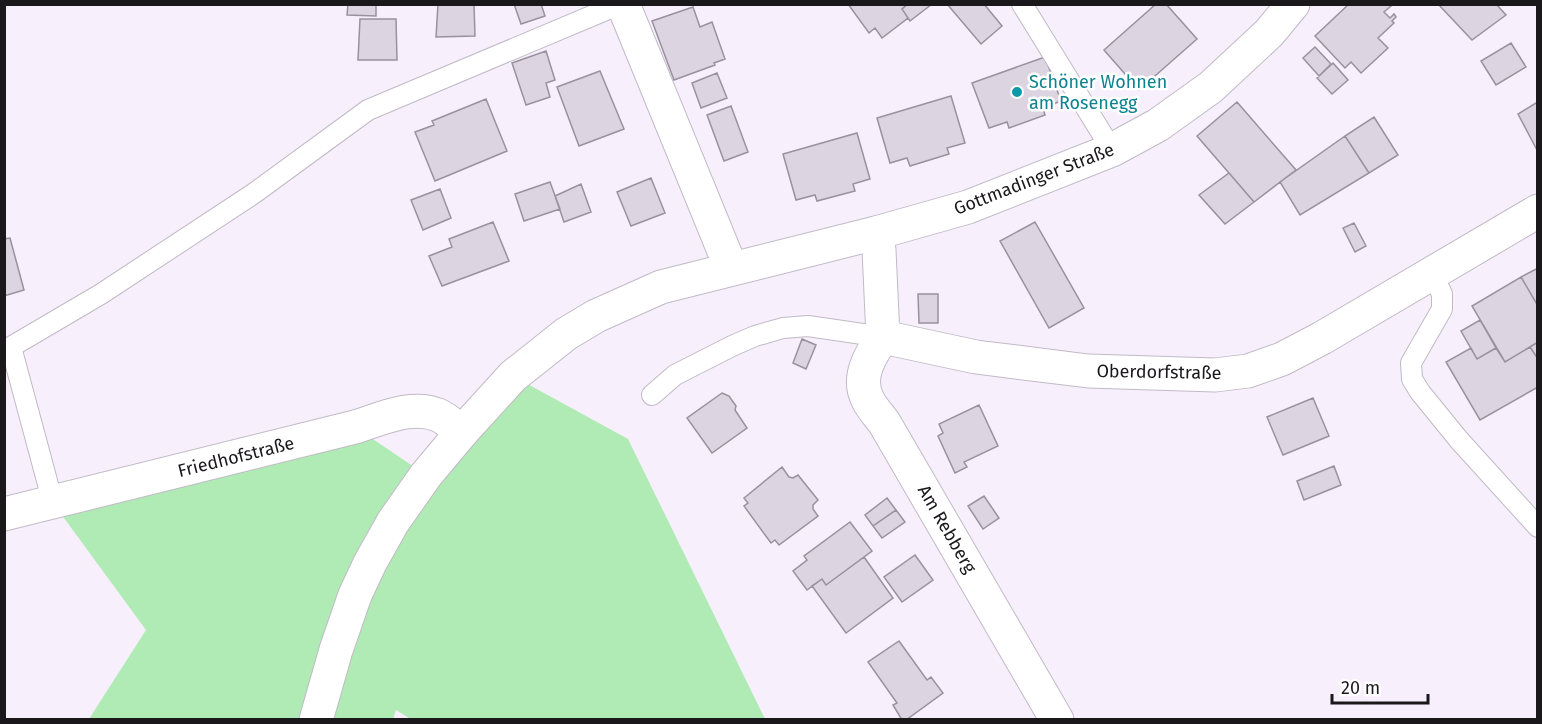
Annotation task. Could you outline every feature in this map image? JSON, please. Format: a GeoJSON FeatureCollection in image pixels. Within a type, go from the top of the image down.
{"type":"FeatureCollection","features":[{"type":"Feature","properties":{"kind":"street"},"geometry":{"type":"LineString","coordinates":[[621,4],[731,268]]}},
{"type":"Feature","properties":{"kind":"street","name":"Gottmadinger Straße"},"geometry":{"type":"LineString","coordinates":[[316,720],[355,595],[393,522],[426,475],[513,376],[566,334],[596,316],[661,287],[876,233],[968,207],[1112,150],[1158,125],[1211,87],[1269,33],[1293,4]]}},
{"type":"Feature","properties":{"kind":"street","name":"Oberdorfstraße"},"geometry":{"type":"LineString","coordinates":[[883,337],[976,357],[1088,371],[1215,375],[1248,371],[1282,359],[1538,211]]}},
{"type":"Feature","properties":{"kind":"street"},"geometry":{"type":"LineString","coordinates":[[876,233],[883,337]]}},
{"type":"Feature","properties":{"kind":"street","name":"Am Rebberg"},"geometry":{"type":"LineString","coordinates":[[883,337],[869,356],[865,371],[864,387],[867,400],[885,424],[1057,720]]}},
{"type":"Feature","properties":{"kind":"street","name":"Friedhofstraße"},"geometry":{"type":"LineString","coordinates":[[4,514],[355,428],[402,412],[424,410],[440,416],[462,432]]}},
{"type":"Feature","properties":{"kind":"lane"},"geometry":{"type":"LineString","coordinates":[[53,503],[8,349],[100,294],[243,200],[368,110],[621,4]]}},
{"type":"Feature","properties":{"kind":"lane"},"geometry":{"type":"LineString","coordinates":[[1022,4],[1112,150]]}},
{"type":"Feature","properties":{"kind":"lane"},"geometry":{"type":"LineString","coordinates":[[1432,273],[1442,294],[1442,309],[1411,363],[1412,380],[1459,440],[1538,527]]}},
{"type":"Feature","properties":{"kind":"lane"},"geometry":{"type":"LineString","coordinates":[[652,395],[675,375],[732,346],[783,328],[808,326],[883,337]]}},
{"type":"Feature","properties":{"kind":"green space"},"geometry":{"type":"Polygon","coordinates":[[[513,376],[628,439],[765,719],[412,720],[396,710],[393,720],[89,719],[146,630],[53,503],[355,427],[426,475],[513,376]]]}},
{"type":"Feature","properties":{"kind":"building"},"geometry":{"type":"Polygon","coordinates":[[[348,4],[376,4],[376,16],[347,15],[348,4]]]}},
{"type":"Feature","properties":{"kind":"building"},"geometry":{"type":"Polygon","coordinates":[[[438,4],[474,4],[475,36],[436,37],[438,4]]]}},
{"type":"Feature","properties":{"kind":"building"},"geometry":{"type":"Polygon","coordinates":[[[514,4],[541,4],[545,16],[521,24],[514,4]]]}},
{"type":"Feature","properties":{"kind":"building"},"geometry":{"type":"Polygon","coordinates":[[[848,4],[908,4],[902,9],[908,18],[882,38],[875,28],[869,33],[848,4]]]}},
{"type":"Feature","properties":{"kind":"building"},"geometry":{"type":"Polygon","coordinates":[[[908,4],[932,4],[910,21],[902,9],[908,4]]]}},
{"type":"Feature","properties":{"kind":"building"},"geometry":{"type":"Polygon","coordinates":[[[947,4],[984,4],[1002,26],[981,44],[947,4]]]}},
{"type":"Feature","properties":{"kind":"building"},"geometry":{"type":"Polygon","coordinates":[[[1156,4],[1166,4],[1197,39],[1139,90],[1104,50],[1156,4]]]}},
{"type":"Feature","properties":{"kind":"building"},"geometry":{"type":"Polygon","coordinates":[[[1349,4],[1389,4],[1391,6],[1384,12],[1390,18],[1394,14],[1396,17],[1392,21],[1394,23],[1378,38],[1388,48],[1361,73],[1351,62],[1345,68],[1315,36],[1349,4]]]}},
{"type":"Feature","properties":{"kind":"building"},"geometry":{"type":"Polygon","coordinates":[[[1438,4],[1496,4],[1506,15],[1472,40],[1438,4]]]}},
{"type":"Feature","properties":{"kind":"building"},"geometry":{"type":"Polygon","coordinates":[[[693,7],[700,27],[712,22],[725,59],[674,80],[652,21],[693,7]]]}},
{"type":"Feature","properties":{"kind":"building"},"geometry":{"type":"Polygon","coordinates":[[[360,19],[396,19],[397,60],[358,60],[360,19]]]}},
{"type":"Feature","properties":{"kind":"building"},"geometry":{"type":"Polygon","coordinates":[[[1511,43],[1526,67],[1496,85],[1481,61],[1511,43]]]}},
{"type":"Feature","properties":{"kind":"building"},"geometry":{"type":"Polygon","coordinates":[[[1315,47],[1331,64],[1319,76],[1303,58],[1315,47]]]}},
{"type":"Feature","properties":{"kind":"building"},"geometry":{"type":"Polygon","coordinates":[[[546,51],[555,80],[546,83],[550,97],[526,105],[512,63],[546,51]]]}},
{"type":"Feature","properties":{"kind":"building","name":"Schöner Wohnen am Rosenegg"},"geometry":{"type":"Polygon","coordinates":[[[1045,57],[1061,101],[1043,108],[1045,115],[1009,128],[1007,122],[989,128],[972,83],[1045,57]]]}},
{"type":"Feature","properties":{"kind":"building"},"geometry":{"type":"Polygon","coordinates":[[[1333,63],[1348,80],[1332,94],[1317,78],[1333,63]]]}},
{"type":"Feature","properties":{"kind":"building"},"geometry":{"type":"Polygon","coordinates":[[[600,71],[624,129],[579,146],[557,87],[600,71]]]}},
{"type":"Feature","properties":{"kind":"building"},"geometry":{"type":"Polygon","coordinates":[[[717,73],[727,98],[701,108],[692,83],[717,73]]]}},
{"type":"Feature","properties":{"kind":"building"},"geometry":{"type":"Polygon","coordinates":[[[951,96],[965,143],[947,148],[949,154],[910,166],[907,158],[890,163],[877,118],[951,96]]]}},
{"type":"Feature","properties":{"kind":"building"},"geometry":{"type":"Polygon","coordinates":[[[486,99],[507,151],[435,181],[415,132],[434,125],[432,121],[486,99]]]}},
{"type":"Feature","properties":{"kind":"building"},"geometry":{"type":"Polygon","coordinates":[[[1237,102],[1296,170],[1254,202],[1197,136],[1237,102]]]}},
{"type":"Feature","properties":{"kind":"building"},"geometry":{"type":"Polygon","coordinates":[[[1536,103],[1538,105],[1538,152],[1518,114],[1536,103]]]}},
{"type":"Feature","properties":{"kind":"building"},"geometry":{"type":"Polygon","coordinates":[[[731,106],[748,152],[724,161],[707,115],[731,106]]]}},
{"type":"Feature","properties":{"kind":"building"},"geometry":{"type":"Polygon","coordinates":[[[1374,117],[1398,155],[1369,173],[1345,136],[1374,117]]]}},
{"type":"Feature","properties":{"kind":"building"},"geometry":{"type":"Polygon","coordinates":[[[857,133],[870,179],[853,184],[855,191],[817,201],[815,195],[796,200],[783,154],[857,133]]]}},
{"type":"Feature","properties":{"kind":"building"},"geometry":{"type":"Polygon","coordinates":[[[1345,136],[1369,173],[1300,215],[1280,182],[1345,136]]]}},
{"type":"Feature","properties":{"kind":"building"},"geometry":{"type":"Polygon","coordinates":[[[1229,173],[1254,202],[1225,224],[1199,195],[1229,173]]]}},
{"type":"Feature","properties":{"kind":"building"},"geometry":{"type":"Polygon","coordinates":[[[651,178],[665,213],[631,226],[617,192],[651,178]]]}},
{"type":"Feature","properties":{"kind":"building"},"geometry":{"type":"Polygon","coordinates":[[[550,182],[560,209],[524,221],[515,194],[550,182]]]}},
{"type":"Feature","properties":{"kind":"building"},"geometry":{"type":"Polygon","coordinates":[[[581,184],[591,212],[564,222],[555,196],[581,184]]]}},
{"type":"Feature","properties":{"kind":"building"},"geometry":{"type":"Polygon","coordinates":[[[440,189],[451,218],[423,230],[411,200],[440,189]]]}},
{"type":"Feature","properties":{"kind":"building"},"geometry":{"type":"Polygon","coordinates":[[[493,222],[509,261],[442,286],[429,256],[452,247],[449,239],[493,222]]]}},
{"type":"Feature","properties":{"kind":"building"},"geometry":{"type":"Polygon","coordinates":[[[1035,222],[1084,308],[1049,328],[1000,241],[1035,222]]]}},
{"type":"Feature","properties":{"kind":"building"},"geometry":{"type":"Polygon","coordinates":[[[1354,223],[1366,246],[1355,252],[1343,228],[1354,223]]]}},
{"type":"Feature","properties":{"kind":"building"},"geometry":{"type":"Polygon","coordinates":[[[10,238],[24,290],[4,296],[4,239],[10,238]]]}},
{"type":"Feature","properties":{"kind":"building"},"geometry":{"type":"Polygon","coordinates":[[[1538,268],[1538,306],[1521,277],[1538,268]]]}},
{"type":"Feature","properties":{"kind":"building"},"geometry":{"type":"Polygon","coordinates":[[[1521,277],[1538,306],[1538,342],[1505,362],[1472,306],[1521,277]]]}},
{"type":"Feature","properties":{"kind":"building"},"geometry":{"type":"Polygon","coordinates":[[[918,294],[938,294],[938,323],[919,323],[918,294]]]}},
{"type":"Feature","properties":{"kind":"building"},"geometry":{"type":"Polygon","coordinates":[[[1480,320],[1496,348],[1477,359],[1461,331],[1480,320]]]}},
{"type":"Feature","properties":{"kind":"building"},"geometry":{"type":"Polygon","coordinates":[[[802,339],[816,345],[806,369],[793,363],[802,339]]]}},
{"type":"Feature","properties":{"kind":"building"},"geometry":{"type":"Polygon","coordinates":[[[1538,342],[1538,359],[1530,347],[1538,342]]]}},
{"type":"Feature","properties":{"kind":"building"},"geometry":{"type":"Polygon","coordinates":[[[1530,347],[1538,359],[1538,387],[1480,420],[1446,362],[1471,348],[1477,359],[1496,348],[1505,362],[1530,347]]]}},
{"type":"Feature","properties":{"kind":"building"},"geometry":{"type":"Polygon","coordinates":[[[722,393],[729,396],[747,428],[712,453],[687,418],[722,393]]]}},
{"type":"Feature","properties":{"kind":"building"},"geometry":{"type":"Polygon","coordinates":[[[1313,398],[1329,436],[1283,455],[1267,417],[1313,398]]]}},
{"type":"Feature","properties":{"kind":"building"},"geometry":{"type":"Polygon","coordinates":[[[979,405],[998,446],[964,462],[967,467],[955,473],[938,436],[943,433],[939,424],[979,405]]]}},
{"type":"Feature","properties":{"kind":"building"},"geometry":{"type":"Polygon","coordinates":[[[1334,466],[1341,485],[1304,500],[1297,481],[1334,466]]]}},
{"type":"Feature","properties":{"kind":"building"},"geometry":{"type":"Polygon","coordinates":[[[782,467],[789,477],[793,478],[798,475],[818,500],[813,505],[813,509],[818,516],[779,545],[775,540],[771,543],[744,506],[748,503],[744,498],[782,467]]]}},
{"type":"Feature","properties":{"kind":"building"},"geometry":{"type":"Polygon","coordinates":[[[984,496],[999,518],[983,529],[968,506],[984,496]]]}},
{"type":"Feature","properties":{"kind":"building"},"geometry":{"type":"Polygon","coordinates":[[[887,498],[896,510],[873,526],[865,515],[887,498]]]}},
{"type":"Feature","properties":{"kind":"building"},"geometry":{"type":"Polygon","coordinates":[[[896,510],[905,522],[882,538],[873,526],[896,510]]]}},
{"type":"Feature","properties":{"kind":"building"},"geometry":{"type":"Polygon","coordinates":[[[850,522],[872,551],[826,585],[822,579],[807,590],[793,571],[807,560],[804,556],[850,522]]]}},
{"type":"Feature","properties":{"kind":"building"},"geometry":{"type":"Polygon","coordinates":[[[915,555],[933,580],[902,602],[884,577],[915,555]]]}},
{"type":"Feature","properties":{"kind":"building"},"geometry":{"type":"Polygon","coordinates":[[[864,557],[893,598],[846,633],[812,586],[822,579],[826,585],[864,557]]]}},
{"type":"Feature","properties":{"kind":"building"},"geometry":{"type":"Polygon","coordinates":[[[899,641],[927,680],[931,677],[943,693],[906,720],[902,720],[893,705],[897,703],[868,662],[899,641]]]}},
{"type":"Feature","properties":{"kind":"place","name":"Schöner Wohnen am Rosenegg"},"geometry":{"type":"Point","coordinates":[1017,92]}}]}
